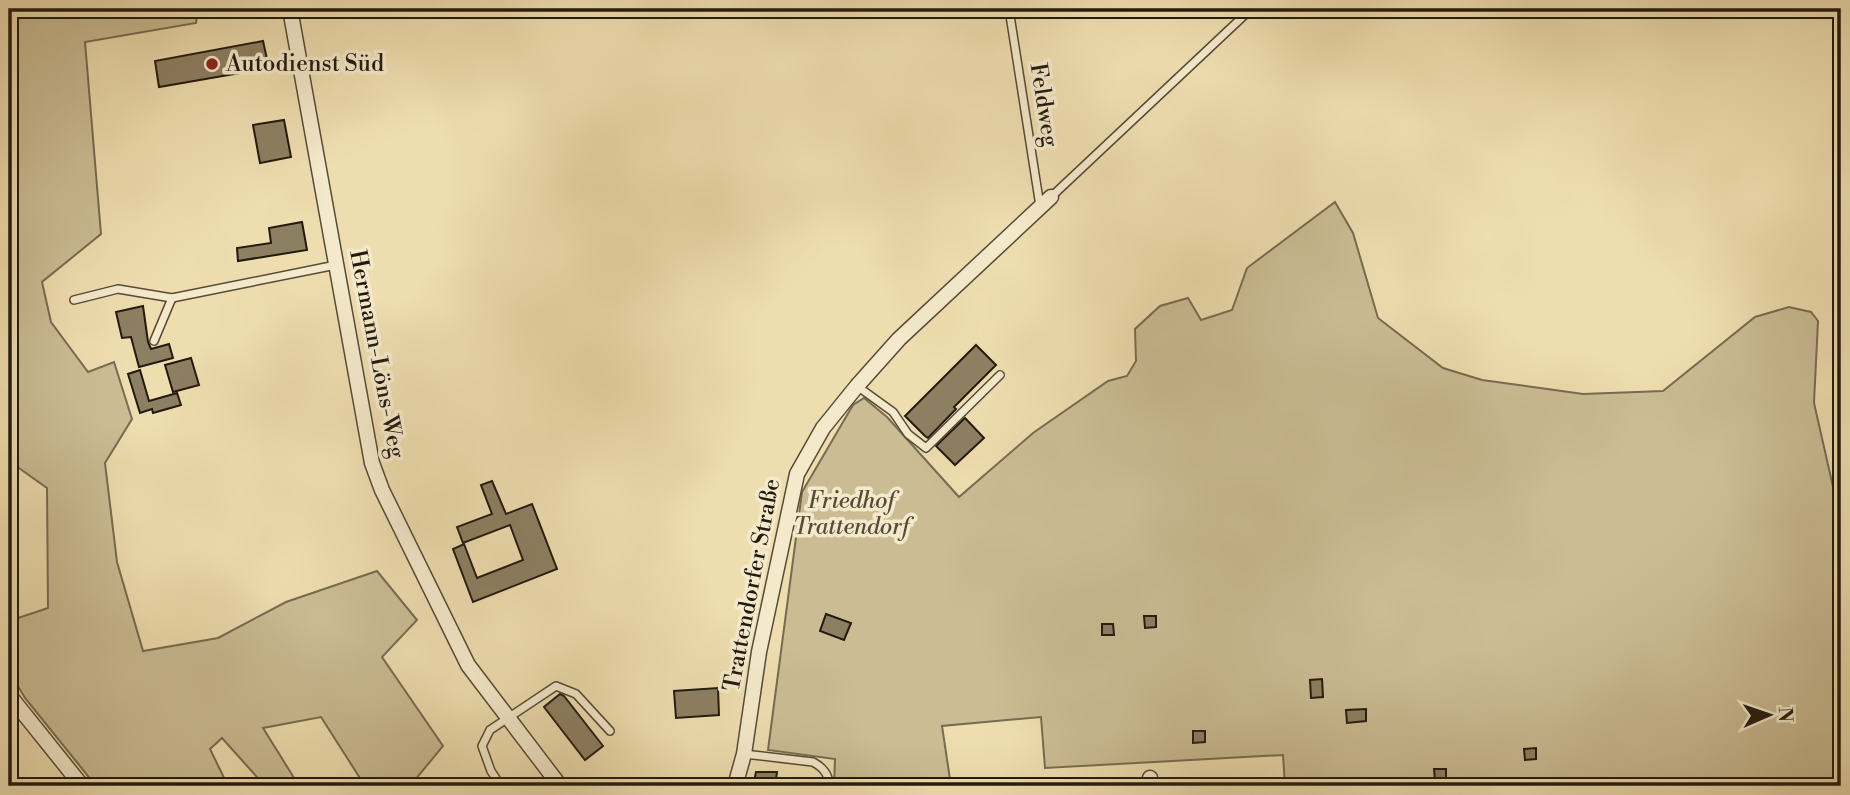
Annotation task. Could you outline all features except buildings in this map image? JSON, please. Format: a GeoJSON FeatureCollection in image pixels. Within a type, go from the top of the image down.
{"type":"FeatureCollection","features":[{"type":"Feature","properties":{"kind":"street","name":"Hermann-Löns-Weg"},"geometry":{"type":"LineString","coordinates":[[290,9],[371,460],[382,489],[468,665],[560,786]]}},
{"type":"Feature","properties":{"kind":"street","name":"Trattendorfer Straße"},"geometry":{"type":"LineString","coordinates":[[735,786],[744,754],[759,652],[797,474],[823,428],[899,339],[1046,202]]}},
{"type":"Feature","properties":{"kind":"street"},"geometry":{"type":"LineString","coordinates":[[9,695],[82,786]]}},
{"type":"Feature","properties":{"kind":"lane","name":"Feldweg"},"geometry":{"type":"LineString","coordinates":[[1009,9],[1046,202]]}},
{"type":"Feature","properties":{"kind":"lane"},"geometry":{"type":"LineString","coordinates":[[1046,202],[1251,9]]}},
{"type":"Feature","properties":{"kind":"lane"},"geometry":{"type":"LineString","coordinates":[[74,300],[118,289],[172,298],[336,265]]}},
{"type":"Feature","properties":{"kind":"lane"},"geometry":{"type":"LineString","coordinates":[[154,341],[172,298]]}},
{"type":"Feature","properties":{"kind":"lane"},"geometry":{"type":"LineString","coordinates":[[857,386],[893,411],[908,434],[926,448],[1000,375]]}},
{"type":"Feature","properties":{"kind":"lane"},"geometry":{"type":"LineString","coordinates":[[501,786],[491,771],[482,746],[490,730],[556,686],[576,694],[610,731]]}},
{"type":"Feature","properties":{"kind":"lane"},"geometry":{"type":"LineString","coordinates":[[744,754],[813,762],[822,767],[830,786]]}},
{"type":"Feature","properties":{"kind":"green space"},"geometry":{"type":"Polygon","coordinates":[[[9,9],[198,9],[196,23],[85,42],[101,234],[42,282],[51,322],[88,372],[114,362],[132,419],[105,463],[117,562],[143,651],[218,638],[286,602],[377,571],[417,620],[382,657],[443,746],[410,786],[365,786],[321,717],[263,728],[296,781],[265,786],[222,738],[210,749],[228,786],[96,786],[25,698],[9,671],[9,621],[48,608],[47,488],[9,461],[9,9]]]}},
{"type":"Feature","properties":{"kind":"green space","name":"Friedhof Trattendorf"},"geometry":{"type":"Polygon","coordinates":[[[1335,202],[1353,233],[1378,318],[1443,368],[1482,380],[1583,394],[1663,391],[1755,317],[1789,307],[1811,312],[1818,321],[1814,403],[1841,522],[1841,786],[1285,786],[1283,755],[1045,768],[1041,717],[942,726],[951,786],[834,786],[835,759],[768,750],[802,492],[853,405],[864,398],[887,417],[959,497],[1033,433],[1108,381],[1127,376],[1136,361],[1135,329],[1160,306],[1188,298],[1201,320],[1232,310],[1247,268],[1335,202]]]}},
{"type":"Feature","properties":{"kind":"place","name":"Autodienst Süd"},"geometry":{"type":"Point","coordinates":[212,64]}}]}
